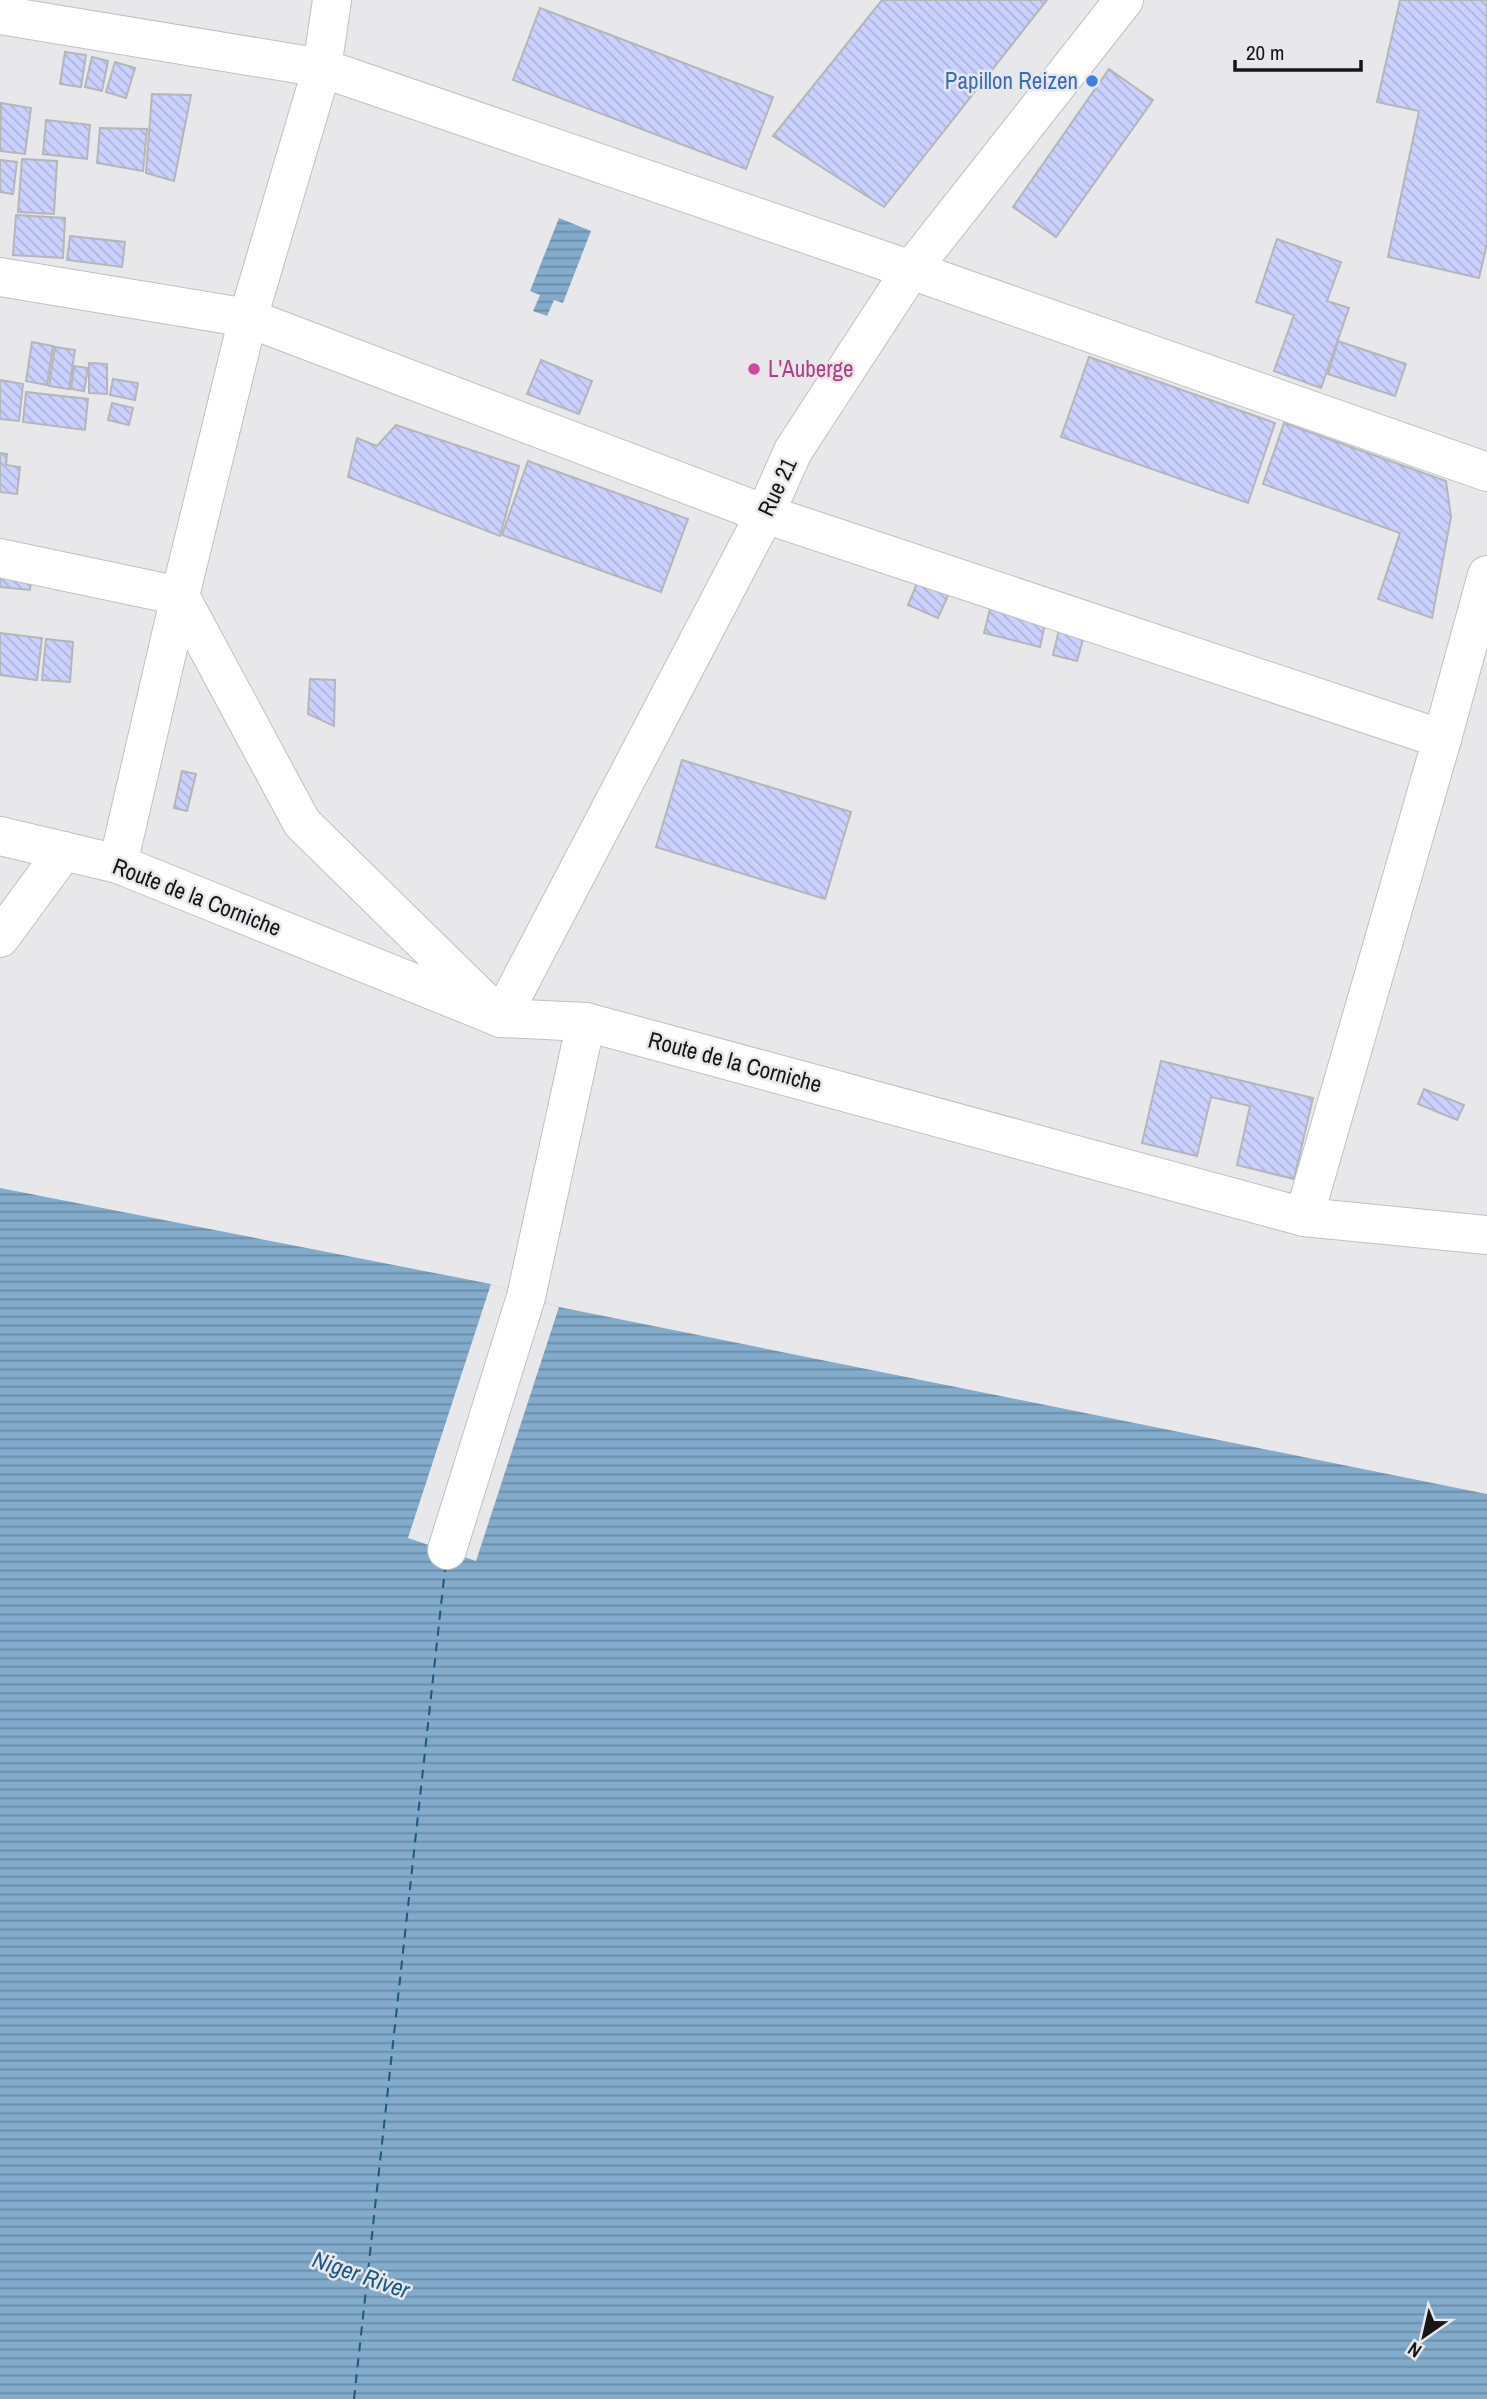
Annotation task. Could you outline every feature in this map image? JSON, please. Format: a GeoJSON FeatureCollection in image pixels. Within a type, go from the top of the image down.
{"type":"FeatureCollection","features":[{"type":"Feature","properties":{"kind":"street"},"geometry":{"type":"LineString","coordinates":[[118,864],[248,318],[322,68],[332,0]]}},
{"type":"Feature","properties":{"kind":"street","name":"Rue 21"},"geometry":{"type":"LineString","coordinates":[[501,1018],[765,514],[793,451],[911,270],[1124,0]]}},
{"type":"Feature","properties":{"kind":"street"},"geometry":{"type":"LineString","coordinates":[[0,15],[322,68],[911,270],[1487,472]]}},
{"type":"Feature","properties":{"kind":"street"},"geometry":{"type":"LineString","coordinates":[[0,277],[248,318],[765,514],[1442,739]]}},
{"type":"Feature","properties":{"kind":"street"},"geometry":{"type":"LineString","coordinates":[[0,558],[180,596],[302,823],[501,1018]]}},
{"type":"Feature","properties":{"kind":"street"},"geometry":{"type":"LineString","coordinates":[[1304,1217],[1487,575]]}},
{"type":"Feature","properties":{"kind":"street","name":"Route de la Corniche"},"geometry":{"type":"LineString","coordinates":[[0,836],[118,864],[501,1018],[586,1022],[1304,1217],[1487,1236]]}},
{"type":"Feature","properties":{"kind":"street"},"geometry":{"type":"LineString","coordinates":[[0,938],[64,851]]}},
{"type":"Feature","properties":{"kind":"street"},"geometry":{"type":"LineString","coordinates":[[447,1550],[526,1297],[586,1022]]}},
{"type":"Feature","properties":{"kind":"water"},"geometry":{"type":"Polygon","coordinates":[[[559,218],[591,231],[563,303],[554,300],[547,316],[533,311],[540,295],[530,291],[559,218]]]}},
{"type":"Feature","properties":{"kind":"water","name":"Niger River"},"geometry":{"type":"Polygon","coordinates":[[[0,1188],[491,1284],[559,1307],[1487,1494],[1487,2399],[0,2399],[0,1188]]]}},
{"type":"Feature","properties":{"kind":"pier"},"geometry":{"type":"Polygon","coordinates":[[[491,1284],[559,1307],[476,1561],[408,1538],[491,1284]]]}},
{"type":"Feature","properties":{"kind":"building"},"geometry":{"type":"Polygon","coordinates":[[[882,0],[1047,0],[884,207],[773,136],[882,0]]]}},
{"type":"Feature","properties":{"kind":"building"},"geometry":{"type":"Polygon","coordinates":[[[1400,0],[1487,0],[1487,243],[1479,278],[1388,257],[1419,111],[1377,102],[1400,0]]]}},
{"type":"Feature","properties":{"kind":"building"},"geometry":{"type":"Polygon","coordinates":[[[540,8],[773,97],[746,169],[513,80],[540,8]]]}},
{"type":"Feature","properties":{"kind":"building"},"geometry":{"type":"Polygon","coordinates":[[[65,52],[86,55],[81,87],[60,84],[65,52]]]}},
{"type":"Feature","properties":{"kind":"building"},"geometry":{"type":"Polygon","coordinates":[[[92,57],[108,61],[102,91],[85,87],[92,57]]]}},
{"type":"Feature","properties":{"kind":"building"},"geometry":{"type":"Polygon","coordinates":[[[115,62],[135,68],[126,98],[106,92],[115,62]]]}},
{"type":"Feature","properties":{"kind":"building"},"geometry":{"type":"Polygon","coordinates":[[[1109,69],[1153,100],[1056,237],[1013,207],[1109,69]]]}},
{"type":"Feature","properties":{"kind":"building"},"geometry":{"type":"Polygon","coordinates":[[[152,94],[191,95],[174,181],[146,173],[152,94]]]}},
{"type":"Feature","properties":{"kind":"building"},"geometry":{"type":"Polygon","coordinates":[[[1,103],[31,108],[25,154],[0,151],[1,103]]]}},
{"type":"Feature","properties":{"kind":"building"},"geometry":{"type":"Polygon","coordinates":[[[46,120],[90,125],[87,159],[43,154],[46,120]]]}},
{"type":"Feature","properties":{"kind":"building"},"geometry":{"type":"Polygon","coordinates":[[[100,128],[147,129],[143,171],[97,163],[100,128]]]}},
{"type":"Feature","properties":{"kind":"building"},"geometry":{"type":"Polygon","coordinates":[[[22,159],[57,161],[54,214],[18,212],[22,159]]]}},
{"type":"Feature","properties":{"kind":"building"},"geometry":{"type":"Polygon","coordinates":[[[0,160],[17,162],[13,194],[0,192],[0,160]]]}},
{"type":"Feature","properties":{"kind":"building"},"geometry":{"type":"Polygon","coordinates":[[[16,215],[65,218],[63,258],[13,255],[16,215]]]}},
{"type":"Feature","properties":{"kind":"building"},"geometry":{"type":"Polygon","coordinates":[[[70,236],[125,242],[122,267],[67,260],[70,236]]]}},
{"type":"Feature","properties":{"kind":"building"},"geometry":{"type":"Polygon","coordinates":[[[1277,239],[1341,262],[1327,301],[1349,308],[1321,388],[1274,371],[1294,315],[1256,302],[1277,239]]]}},
{"type":"Feature","properties":{"kind":"building"},"geometry":{"type":"Polygon","coordinates":[[[1338,341],[1406,364],[1395,396],[1328,374],[1338,341]]]}},
{"type":"Feature","properties":{"kind":"building"},"geometry":{"type":"Polygon","coordinates":[[[32,342],[53,346],[47,385],[26,381],[32,342]]]}},
{"type":"Feature","properties":{"kind":"building"},"geometry":{"type":"Polygon","coordinates":[[[55,347],[75,350],[69,389],[49,386],[55,347]]]}},
{"type":"Feature","properties":{"kind":"building"},"geometry":{"type":"Polygon","coordinates":[[[1089,357],[1275,423],[1248,503],[1061,437],[1089,357]]]}},
{"type":"Feature","properties":{"kind":"building"},"geometry":{"type":"Polygon","coordinates":[[[541,360],[592,381],[579,414],[527,394],[541,360]]]}},
{"type":"Feature","properties":{"kind":"building"},"geometry":{"type":"Polygon","coordinates":[[[89,363],[107,364],[107,394],[89,393],[89,363]]]}},
{"type":"Feature","properties":{"kind":"building"},"geometry":{"type":"Polygon","coordinates":[[[74,366],[88,368],[84,391],[71,389],[74,366]]]}},
{"type":"Feature","properties":{"kind":"building"},"geometry":{"type":"Polygon","coordinates":[[[113,379],[138,383],[135,400],[110,395],[113,379]]]}},
{"type":"Feature","properties":{"kind":"building"},"geometry":{"type":"Polygon","coordinates":[[[0,380],[23,384],[19,421],[0,419],[0,380]]]}},
{"type":"Feature","properties":{"kind":"building"},"geometry":{"type":"Polygon","coordinates":[[[26,392],[88,399],[85,430],[23,422],[26,392]]]}},
{"type":"Feature","properties":{"kind":"building"},"geometry":{"type":"Polygon","coordinates":[[[112,403],[133,408],[129,425],[108,420],[112,403]]]}},
{"type":"Feature","properties":{"kind":"building"},"geometry":{"type":"Polygon","coordinates":[[[1284,423],[1446,481],[1451,517],[1432,618],[1378,599],[1400,533],[1263,484],[1284,423]]]}},
{"type":"Feature","properties":{"kind":"building"},"geometry":{"type":"Polygon","coordinates":[[[396,425],[519,466],[500,536],[348,477],[357,438],[377,446],[396,425]]]}},
{"type":"Feature","properties":{"kind":"building"},"geometry":{"type":"Polygon","coordinates":[[[0,453],[7,454],[6,465],[20,467],[17,494],[0,492],[0,453]]]}},
{"type":"Feature","properties":{"kind":"building"},"geometry":{"type":"Polygon","coordinates":[[[528,461],[688,519],[661,592],[502,535],[528,461]]]}},
{"type":"Feature","properties":{"kind":"building"},"geometry":{"type":"Polygon","coordinates":[[[0,563],[33,567],[30,590],[0,587],[0,563]]]}},
{"type":"Feature","properties":{"kind":"building"},"geometry":{"type":"Polygon","coordinates":[[[920,576],[951,589],[938,618],[908,605],[920,576]]]}},
{"type":"Feature","properties":{"kind":"building"},"geometry":{"type":"Polygon","coordinates":[[[991,605],[1046,619],[1040,647],[984,633],[991,605]]]}},
{"type":"Feature","properties":{"kind":"building"},"geometry":{"type":"Polygon","coordinates":[[[1059,630],[1084,636],[1077,661],[1053,655],[1059,630]]]}},
{"type":"Feature","properties":{"kind":"building"},"geometry":{"type":"Polygon","coordinates":[[[0,633],[42,638],[37,680],[0,675],[0,633]]]}},
{"type":"Feature","properties":{"kind":"building"},"geometry":{"type":"Polygon","coordinates":[[[46,639],[73,642],[70,682],[42,680],[46,639]]]}},
{"type":"Feature","properties":{"kind":"building"},"geometry":{"type":"Polygon","coordinates":[[[310,679],[335,680],[334,726],[308,714],[310,679]]]}},
{"type":"Feature","properties":{"kind":"building"},"geometry":{"type":"Polygon","coordinates":[[[682,760],[851,812],[825,899],[656,847],[682,760]]]}},
{"type":"Feature","properties":{"kind":"building"},"geometry":{"type":"Polygon","coordinates":[[[182,771],[196,774],[187,811],[174,808],[182,771]]]}},
{"type":"Feature","properties":{"kind":"building"},"geometry":{"type":"Polygon","coordinates":[[[1161,1061],[1313,1098],[1294,1179],[1237,1165],[1250,1106],[1211,1097],[1197,1156],[1142,1143],[1161,1061]]]}},
{"type":"Feature","properties":{"kind":"building"},"geometry":{"type":"Polygon","coordinates":[[[1424,1089],[1464,1105],[1457,1120],[1418,1104],[1424,1089]]]}},
{"type":"Feature","properties":{"kind":"ferry route"},"geometry":{"type":"LineString","coordinates":[[354,2399],[445,1569]]}},
{"type":"Feature","properties":{"kind":"place","name":"Papillon Reizen"},"geometry":{"type":"Point","coordinates":[1092,81]}},
{"type":"Feature","properties":{"kind":"place","name":"L'Auberge"},"geometry":{"type":"Point","coordinates":[754,369]}}]}
